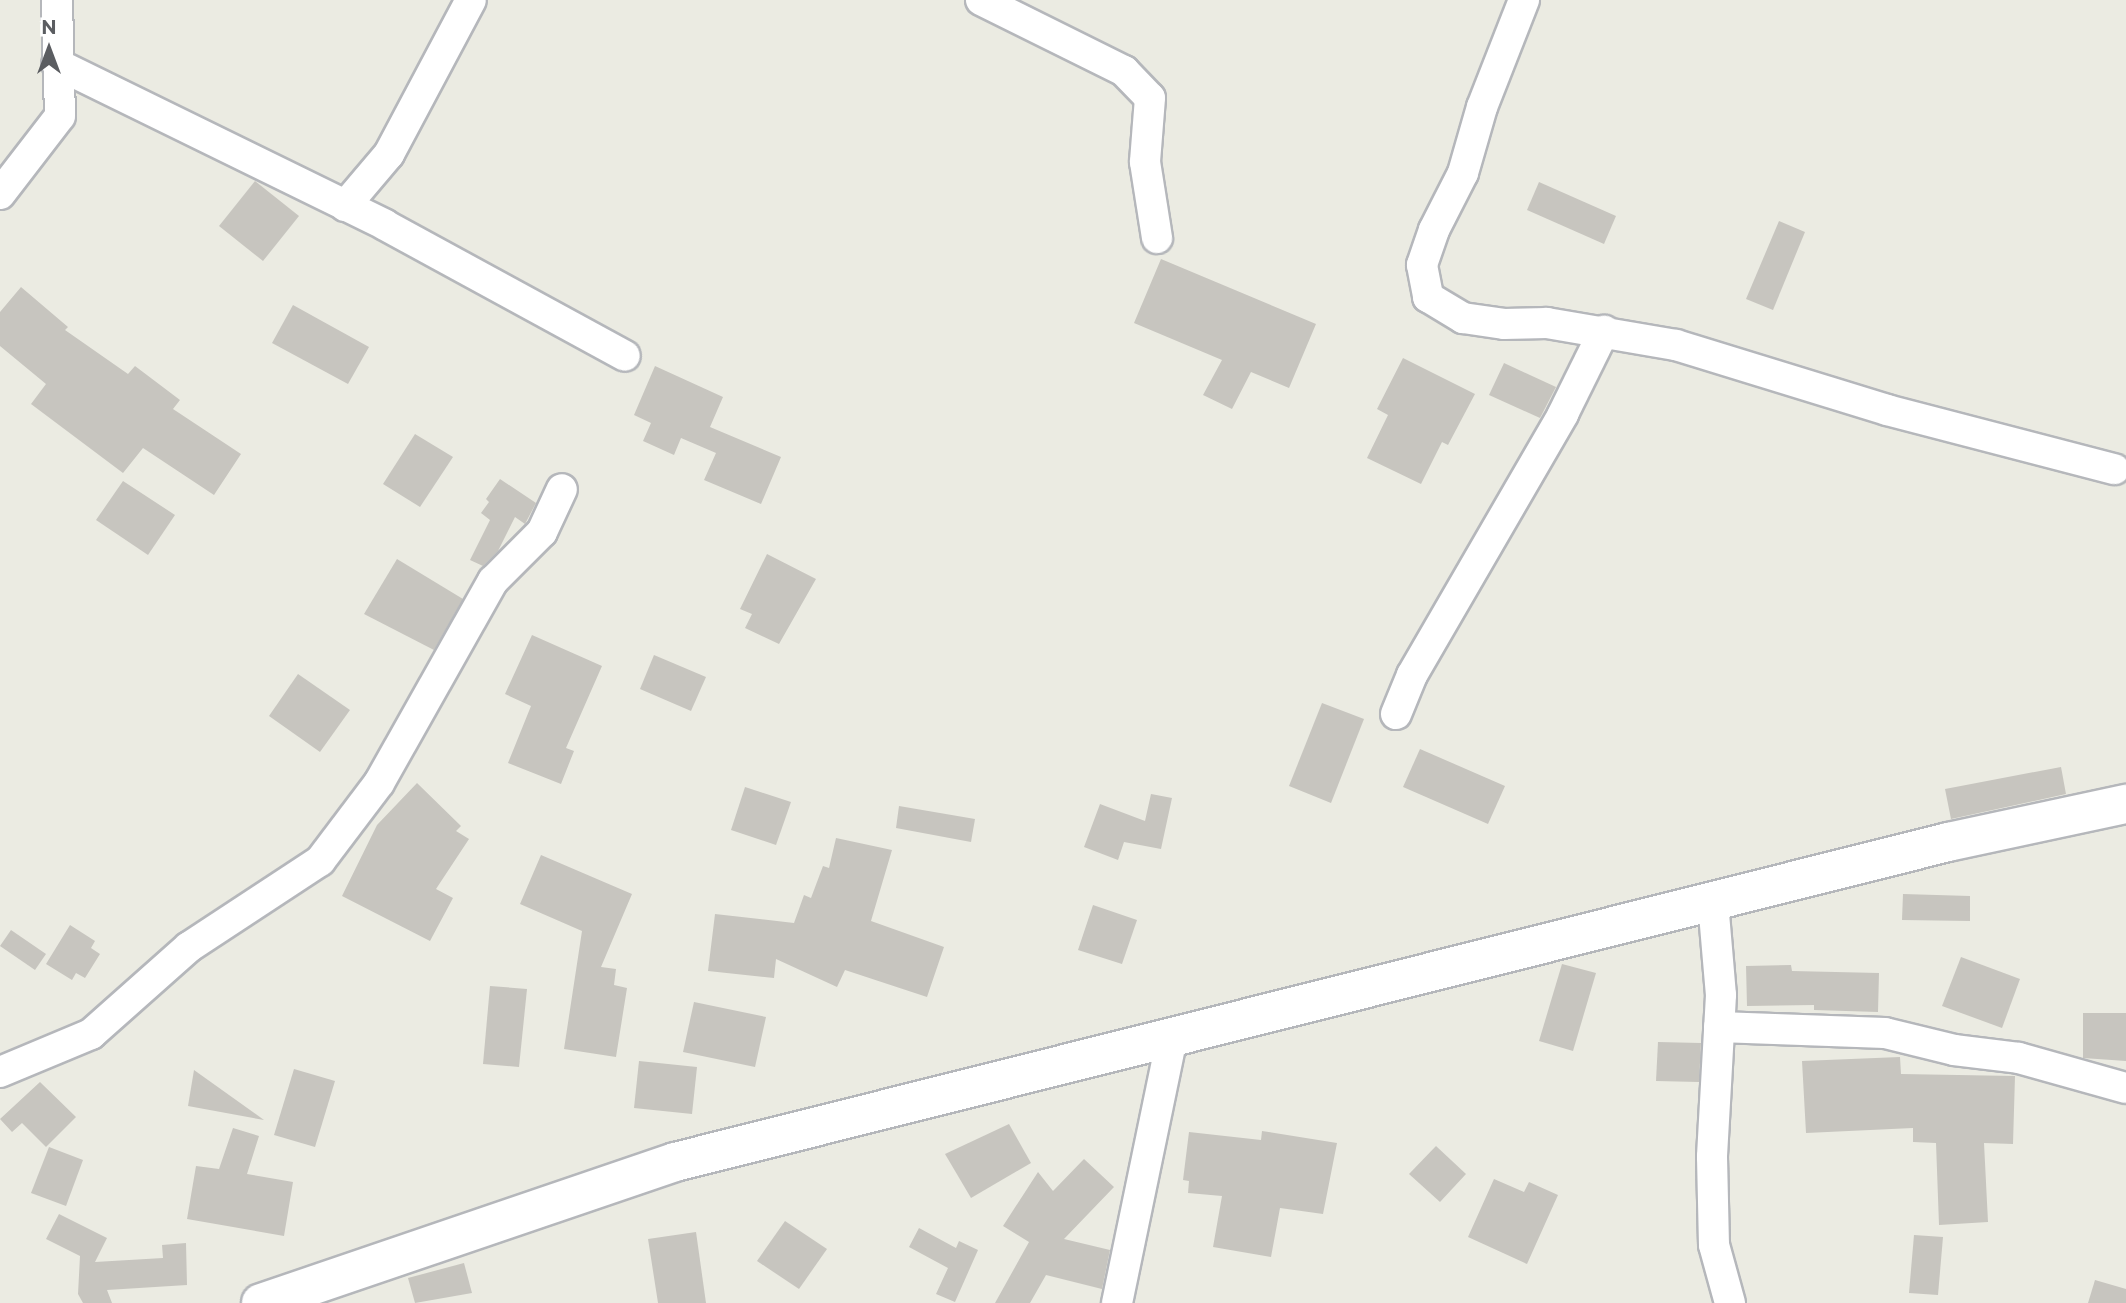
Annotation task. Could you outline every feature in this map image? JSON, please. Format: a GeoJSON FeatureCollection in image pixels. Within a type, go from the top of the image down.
{"type":"FeatureCollection","features":[{"type":"Feature","properties":{"kind":"main road"},"geometry":{"type":"LineString","coordinates":[[261,1303],[675,1162],[1948,842],[2126,804]]}},
{"type":"Feature","properties":{"kind":"street"},"geometry":{"type":"LineString","coordinates":[[0,194],[60,117],[57,0]]}},
{"type":"Feature","properties":{"kind":"street"},"geometry":{"type":"LineString","coordinates":[[345,206],[389,154],[471,0]]}},
{"type":"Feature","properties":{"kind":"street"},"geometry":{"type":"LineString","coordinates":[[981,0],[1124,71],[1150,99],[1145,162],[1157,238]]}},
{"type":"Feature","properties":{"kind":"street"},"geometry":{"type":"LineString","coordinates":[[1524,0],[1482,107],[1464,173],[1434,230],[1422,265],[1428,297],[1464,318],[1604,331],[1676,345],[1887,410],[2114,469]]}},
{"type":"Feature","properties":{"kind":"street"},"geometry":{"type":"LineString","coordinates":[[57,64],[345,206],[625,356]]}},
{"type":"Feature","properties":{"kind":"street"},"geometry":{"type":"LineString","coordinates":[[1395,714],[1412,675],[1563,414],[1604,331]]}},
{"type":"Feature","properties":{"kind":"street"},"geometry":{"type":"LineString","coordinates":[[0,1073],[91,1034],[189,947],[320,861],[379,783],[493,581],[542,532],[562,489]]}},
{"type":"Feature","properties":{"kind":"street"},"geometry":{"type":"LineString","coordinates":[[1713,902],[1719,1027],[1712,1157],[1714,1245],[1730,1303]]}},
{"type":"Feature","properties":{"kind":"street"},"geometry":{"type":"LineString","coordinates":[[1719,1027],[1885,1033],[1954,1051],[2019,1058],[2126,1088]]}},
{"type":"Feature","properties":{"kind":"street"},"geometry":{"type":"LineString","coordinates":[[1116,1303],[1172,1037]]}},
{"type":"Feature","properties":{"kind":"building"},"geometry":{"type":"Polygon","coordinates":[[[255,181],[299,216],[263,261],[219,226],[255,181]]]}},
{"type":"Feature","properties":{"kind":"building"},"geometry":{"type":"Polygon","coordinates":[[[1539,182],[1616,216],[1604,244],[1527,210],[1539,182]]]}},
{"type":"Feature","properties":{"kind":"building"},"geometry":{"type":"Polygon","coordinates":[[[1779,221],[1805,232],[1773,310],[1746,299],[1779,221]]]}},
{"type":"Feature","properties":{"kind":"building"},"geometry":{"type":"Polygon","coordinates":[[[1161,259],[1316,324],[1289,388],[1251,372],[1232,409],[1203,395],[1222,360],[1134,323],[1161,259]]]}},
{"type":"Feature","properties":{"kind":"building"},"geometry":{"type":"Polygon","coordinates":[[[21,287],[68,327],[65,330],[128,374],[135,366],[180,400],[173,409],[241,454],[214,495],[143,448],[123,473],[31,404],[46,384],[0,346],[0,312],[21,287]]]}},
{"type":"Feature","properties":{"kind":"building"},"geometry":{"type":"Polygon","coordinates":[[[293,305],[369,347],[348,384],[272,343],[293,305]]]}},
{"type":"Feature","properties":{"kind":"building"},"geometry":{"type":"Polygon","coordinates":[[[1403,358],[1475,394],[1448,445],[1442,442],[1421,484],[1367,458],[1388,415],[1377,409],[1403,358]]]}},
{"type":"Feature","properties":{"kind":"building"},"geometry":{"type":"Polygon","coordinates":[[[1504,363],[1556,387],[1540,418],[1489,395],[1504,363]]]}},
{"type":"Feature","properties":{"kind":"building"},"geometry":{"type":"Polygon","coordinates":[[[655,366],[723,397],[710,427],[781,457],[761,504],[704,480],[716,453],[681,438],[674,455],[643,441],[651,423],[634,415],[655,366]]]}},
{"type":"Feature","properties":{"kind":"building"},"geometry":{"type":"Polygon","coordinates":[[[415,434],[453,457],[420,507],[383,484],[415,434]]]}},
{"type":"Feature","properties":{"kind":"building"},"geometry":{"type":"Polygon","coordinates":[[[500,479],[536,503],[525,524],[515,517],[498,551],[483,566],[470,560],[490,520],[481,513],[489,502],[486,499],[500,479]]]}},
{"type":"Feature","properties":{"kind":"building"},"geometry":{"type":"Polygon","coordinates":[[[123,481],[175,515],[148,555],[96,520],[123,481]]]}},
{"type":"Feature","properties":{"kind":"building"},"geometry":{"type":"Polygon","coordinates":[[[767,554],[816,579],[779,644],[745,628],[752,614],[740,609],[767,554]]]}},
{"type":"Feature","properties":{"kind":"building"},"geometry":{"type":"Polygon","coordinates":[[[397,559],[463,599],[434,650],[364,614],[397,559]]]}},
{"type":"Feature","properties":{"kind":"building"},"geometry":{"type":"Polygon","coordinates":[[[532,635],[602,666],[566,748],[574,751],[561,784],[508,763],[531,706],[505,694],[532,635]]]}},
{"type":"Feature","properties":{"kind":"building"},"geometry":{"type":"Polygon","coordinates":[[[654,655],[706,677],[691,711],[640,689],[654,655]]]}},
{"type":"Feature","properties":{"kind":"building"},"geometry":{"type":"Polygon","coordinates":[[[298,674],[350,710],[320,752],[269,716],[298,674]]]}},
{"type":"Feature","properties":{"kind":"building"},"geometry":{"type":"Polygon","coordinates":[[[1322,703],[1364,719],[1331,803],[1289,786],[1322,703]]]}},
{"type":"Feature","properties":{"kind":"building"},"geometry":{"type":"Polygon","coordinates":[[[1420,749],[1505,786],[1488,824],[1403,787],[1420,749]]]}},
{"type":"Feature","properties":{"kind":"building"},"geometry":{"type":"Polygon","coordinates":[[[2061,767],[2066,794],[1951,819],[1945,789],[2061,767]]]}},
{"type":"Feature","properties":{"kind":"building"},"geometry":{"type":"Polygon","coordinates":[[[417,783],[461,826],[456,831],[469,839],[436,889],[453,898],[430,941],[342,896],[377,825],[417,783]]]}},
{"type":"Feature","properties":{"kind":"building"},"geometry":{"type":"Polygon","coordinates":[[[745,787],[791,802],[776,845],[731,830],[745,787]]]}},
{"type":"Feature","properties":{"kind":"building"},"geometry":{"type":"Polygon","coordinates":[[[1151,794],[1172,798],[1161,849],[1124,842],[1118,860],[1084,847],[1100,804],[1145,821],[1151,794]]]}},
{"type":"Feature","properties":{"kind":"building"},"geometry":{"type":"Polygon","coordinates":[[[899,806],[975,819],[971,842],[896,828],[899,806]]]}},
{"type":"Feature","properties":{"kind":"building"},"geometry":{"type":"Polygon","coordinates":[[[836,838],[892,850],[871,921],[944,947],[927,997],[845,970],[837,987],[776,959],[774,978],[708,971],[715,914],[794,923],[804,895],[811,898],[823,866],[829,868],[836,838]]]}},
{"type":"Feature","properties":{"kind":"building"},"geometry":{"type":"Polygon","coordinates":[[[541,855],[632,894],[601,967],[616,969],[614,985],[627,988],[616,1057],[564,1049],[582,931],[520,904],[541,855]]]}},
{"type":"Feature","properties":{"kind":"building"},"geometry":{"type":"Polygon","coordinates":[[[1903,894],[1970,896],[1970,921],[1902,920],[1903,894]]]}},
{"type":"Feature","properties":{"kind":"building"},"geometry":{"type":"Polygon","coordinates":[[[1093,905],[1137,920],[1122,964],[1078,950],[1093,905]]]}},
{"type":"Feature","properties":{"kind":"building"},"geometry":{"type":"Polygon","coordinates":[[[70,925],[95,941],[91,948],[100,954],[85,978],[76,973],[72,980],[46,964],[70,925]]]}},
{"type":"Feature","properties":{"kind":"building"},"geometry":{"type":"Polygon","coordinates":[[[11,930],[46,954],[35,970],[0,946],[11,930]]]}},
{"type":"Feature","properties":{"kind":"building"},"geometry":{"type":"Polygon","coordinates":[[[1961,957],[2020,979],[2002,1028],[1942,1006],[1961,957]]]}},
{"type":"Feature","properties":{"kind":"building"},"geometry":{"type":"Polygon","coordinates":[[[1562,964],[1596,973],[1573,1051],[1539,1041],[1562,964]]]}},
{"type":"Feature","properties":{"kind":"building"},"geometry":{"type":"Polygon","coordinates":[[[1791,965],[1792,971],[1879,973],[1878,1012],[1814,1010],[1814,1005],[1747,1006],[1746,966],[1791,965]]]}},
{"type":"Feature","properties":{"kind":"building"},"geometry":{"type":"Polygon","coordinates":[[[490,986],[527,989],[519,1067],[483,1064],[490,986]]]}},
{"type":"Feature","properties":{"kind":"building"},"geometry":{"type":"Polygon","coordinates":[[[694,1002],[766,1017],[755,1067],[683,1052],[694,1002]]]}},
{"type":"Feature","properties":{"kind":"building"},"geometry":{"type":"Polygon","coordinates":[[[2083,1013],[2126,1013],[2126,1061],[2083,1058],[2083,1013]]]}},
{"type":"Feature","properties":{"kind":"building"},"geometry":{"type":"Polygon","coordinates":[[[1658,1042],[1701,1043],[1699,1082],[1656,1081],[1658,1042]]]}},
{"type":"Feature","properties":{"kind":"building"},"geometry":{"type":"Polygon","coordinates":[[[1900,1057],[1901,1074],[2015,1076],[2013,1144],[1984,1143],[1988,1222],[1939,1225],[1936,1143],[1913,1142],[1913,1128],[1806,1133],[1802,1061],[1900,1057]]]}},
{"type":"Feature","properties":{"kind":"building"},"geometry":{"type":"Polygon","coordinates":[[[639,1061],[697,1067],[692,1114],[634,1108],[639,1061]]]}},
{"type":"Feature","properties":{"kind":"building"},"geometry":{"type":"Polygon","coordinates":[[[294,1069],[335,1081],[315,1147],[274,1135],[294,1069]]]}},
{"type":"Feature","properties":{"kind":"building"},"geometry":{"type":"Polygon","coordinates":[[[194,1070],[264,1120],[188,1106],[194,1070]]]}},
{"type":"Feature","properties":{"kind":"building"},"geometry":{"type":"Polygon","coordinates":[[[40,1082],[76,1117],[46,1147],[22,1123],[12,1132],[0,1119],[40,1082]]]}},
{"type":"Feature","properties":{"kind":"building"},"geometry":{"type":"Polygon","coordinates":[[[1009,1124],[1031,1163],[971,1198],[945,1154],[1009,1124]]]}},
{"type":"Feature","properties":{"kind":"building"},"geometry":{"type":"Polygon","coordinates":[[[233,1128],[259,1136],[247,1174],[293,1182],[284,1236],[187,1219],[196,1166],[219,1169],[233,1128]]]}},
{"type":"Feature","properties":{"kind":"building"},"geometry":{"type":"Polygon","coordinates":[[[1262,1131],[1337,1143],[1323,1214],[1280,1208],[1271,1257],[1213,1247],[1222,1196],[1188,1193],[1189,1181],[1183,1180],[1189,1132],[1261,1140],[1262,1131]]]}},
{"type":"Feature","properties":{"kind":"building"},"geometry":{"type":"Polygon","coordinates":[[[1436,1146],[1466,1174],[1440,1202],[1409,1174],[1436,1146]]]}},
{"type":"Feature","properties":{"kind":"building"},"geometry":{"type":"Polygon","coordinates":[[[49,1147],[83,1160],[66,1206],[31,1193],[49,1147]]]}},
{"type":"Feature","properties":{"kind":"building"},"geometry":{"type":"Polygon","coordinates":[[[1084,1159],[1114,1187],[1064,1239],[1110,1250],[1102,1289],[1046,1275],[1030,1303],[995,1303],[1029,1242],[1003,1226],[1038,1172],[1053,1191],[1084,1159]]]}},
{"type":"Feature","properties":{"kind":"building"},"geometry":{"type":"Polygon","coordinates":[[[1494,1179],[1524,1192],[1529,1182],[1558,1195],[1527,1264],[1468,1237],[1494,1179]]]}},
{"type":"Feature","properties":{"kind":"building"},"geometry":{"type":"Polygon","coordinates":[[[59,1214],[107,1238],[95,1262],[163,1258],[162,1245],[186,1243],[187,1285],[107,1290],[112,1303],[83,1303],[78,1294],[80,1256],[46,1239],[59,1214]]]}},
{"type":"Feature","properties":{"kind":"building"},"geometry":{"type":"Polygon","coordinates":[[[785,1221],[827,1249],[799,1289],[757,1261],[785,1221]]]}},
{"type":"Feature","properties":{"kind":"building"},"geometry":{"type":"Polygon","coordinates":[[[919,1228],[956,1248],[959,1241],[978,1250],[955,1302],[936,1294],[948,1268],[909,1247],[919,1228]]]}},
{"type":"Feature","properties":{"kind":"building"},"geometry":{"type":"Polygon","coordinates":[[[696,1232],[706,1303],[658,1303],[648,1239],[696,1232]]]}},
{"type":"Feature","properties":{"kind":"building"},"geometry":{"type":"Polygon","coordinates":[[[1914,1235],[1943,1237],[1938,1295],[1909,1293],[1914,1235]]]}},
{"type":"Feature","properties":{"kind":"building"},"geometry":{"type":"Polygon","coordinates":[[[464,1263],[472,1293],[415,1303],[408,1278],[464,1263]]]}},
{"type":"Feature","properties":{"kind":"building"},"geometry":{"type":"Polygon","coordinates":[[[2095,1280],[2126,1289],[2126,1303],[2088,1303],[2095,1280]]]}}]}
